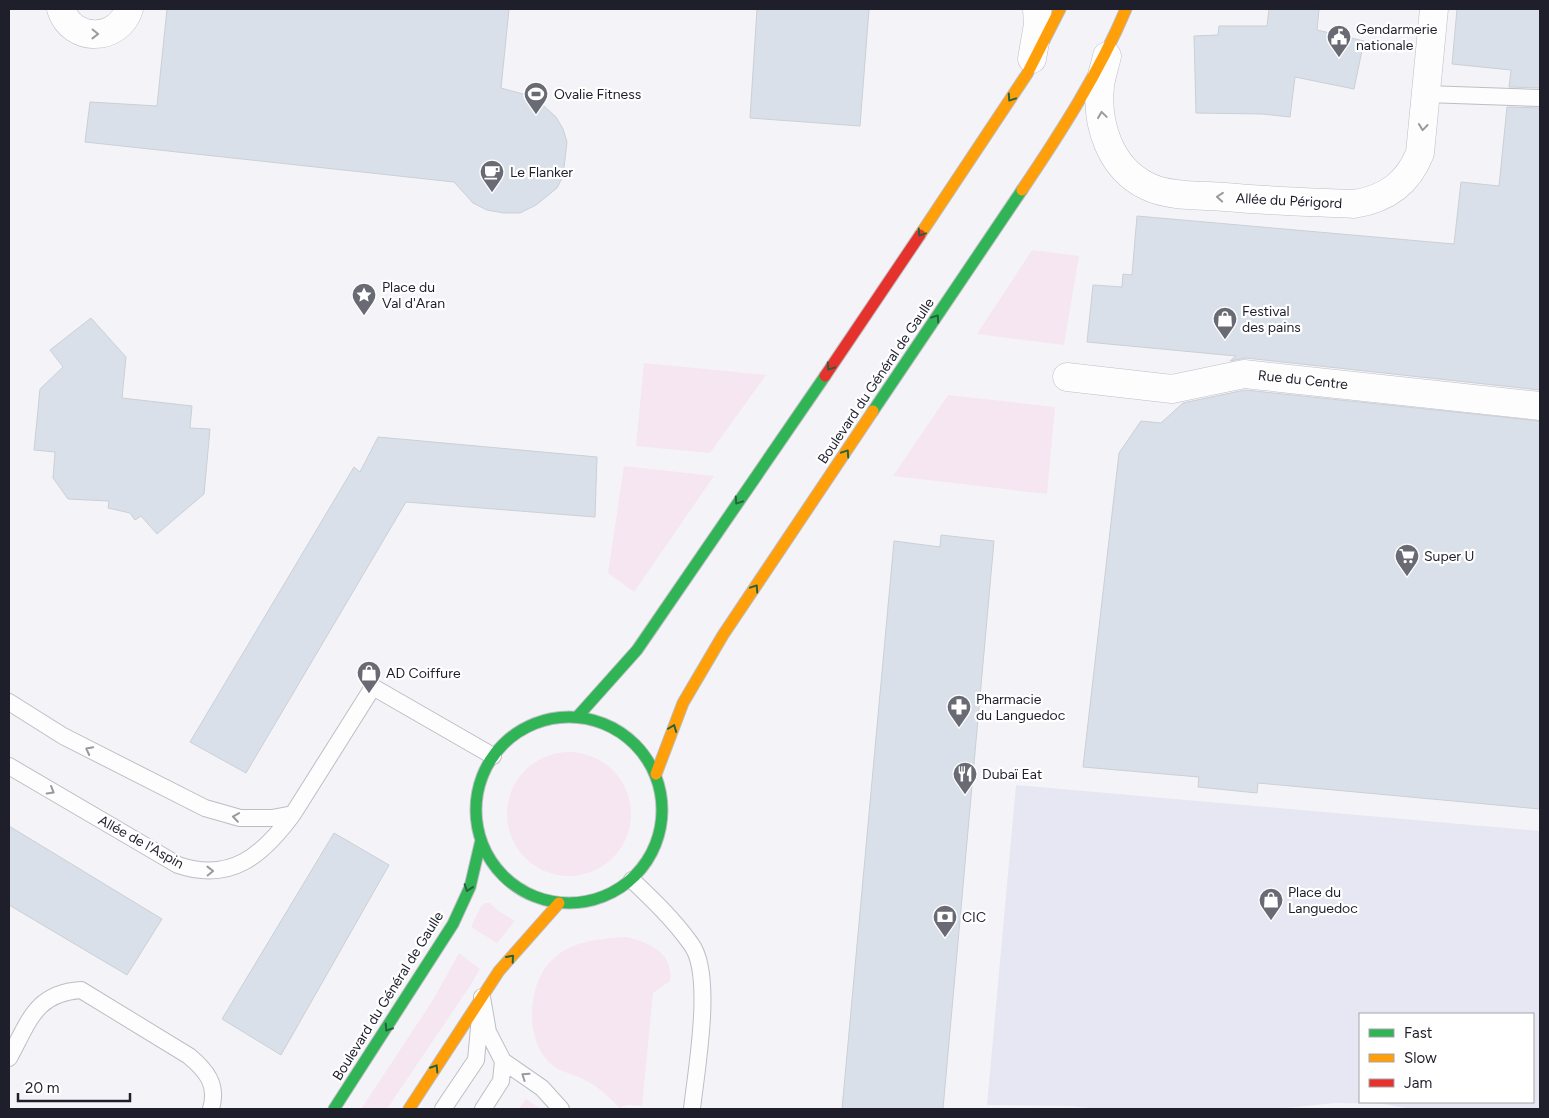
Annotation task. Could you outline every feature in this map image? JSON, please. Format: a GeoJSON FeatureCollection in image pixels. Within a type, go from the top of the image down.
{"type":"FeatureCollection","features":[{"type":"Feature","properties":{"kind":"street"},"geometry":{"type":"LineString","coordinates":[[61,9],[68,22],[78,31],[92,35],[105,34],[117,28],[126,17],[128,9]]}},
{"type":"Feature","properties":{"kind":"street"},"geometry":{"type":"LineString","coordinates":[[1027,74],[1035,49],[1037,9]]}},
{"type":"Feature","properties":{"kind":"street"},"geometry":{"type":"LineString","coordinates":[[578,716],[637,650],[653,627],[1027,74],[1060,9]]}},
{"type":"Feature","properties":{"kind":"street","name":"Boulevard du Général de Gaulle"},"geometry":{"type":"LineString","coordinates":[[656,774],[683,703],[723,635],[1062,129],[1108,49],[1126,9]]}},
{"type":"Feature","properties":{"kind":"street","name":"Allée du Périgord"},"geometry":{"type":"LineString","coordinates":[[1108,49],[1100,86],[1102,121],[1111,154],[1132,177],[1147,186],[1164,191],[1254,200],[1354,204],[1382,197],[1395,190],[1414,169],[1420,153],[1434,9]]}},
{"type":"Feature","properties":{"kind":"street","name":"Rue du Centre"},"geometry":{"type":"LineString","coordinates":[[1068,377],[1172,389],[1244,374],[1540,406]]}},
{"type":"Feature","properties":{"kind":"street"},"geometry":{"type":"LineString","coordinates":[[578,716],[610,726],[638,745],[656,774],[663,802],[661,831],[650,858],[632,880],[610,894],[585,902],[559,903],[533,896],[510,882],[492,863],[480,840],[476,811],[478,792],[480,782],[493,756],[516,733],[546,720],[578,716]]}},
{"type":"Feature","properties":{"kind":"street","name":"Boulevard du Général de Gaulle"},"geometry":{"type":"LineString","coordinates":[[334,1109],[453,924],[470,887],[480,840]]}},
{"type":"Feature","properties":{"kind":"street"},"geometry":{"type":"LineString","coordinates":[[409,1109],[499,971],[559,903]]}},
{"type":"Feature","properties":{"kind":"lane"},"geometry":{"type":"LineString","coordinates":[[1426,94],[1540,98]]}},
{"type":"Feature","properties":{"kind":"lane","name":"Allée de l'Aspin"},"geometry":{"type":"LineString","coordinates":[[9,766],[178,864],[193,870],[220,871],[250,859],[276,837],[293,814],[373,687],[493,756]]}},
{"type":"Feature","properties":{"kind":"lane"},"geometry":{"type":"LineString","coordinates":[[9,702],[63,736],[205,808],[240,818],[272,818],[293,814]]}},
{"type":"Feature","properties":{"kind":"lane"},"geometry":{"type":"LineString","coordinates":[[632,880],[666,913],[692,945],[700,968],[703,995],[692,1109]]}},
{"type":"Feature","properties":{"kind":"lane"},"geometry":{"type":"LineString","coordinates":[[9,1058],[39,1006],[51,996],[65,991],[81,990],[189,1056],[204,1069],[213,1085],[214,1099],[212,1109]]}},
{"type":"Feature","properties":{"kind":"lane"},"geometry":{"type":"LineString","coordinates":[[482,997],[488,1032],[503,1061],[542,1088],[561,1109]]}},
{"type":"Feature","properties":{"kind":"lane"},"geometry":{"type":"LineString","coordinates":[[443,1109],[476,1060],[482,997]]}},
{"type":"Feature","properties":{"kind":"lane"},"geometry":{"type":"LineString","coordinates":[[483,1109],[501,1081],[503,1061]]}},
{"type":"Feature","properties":{"kind":"shaded area"},"geometry":{"type":"Polygon","coordinates":[[[1032,250],[1079,256],[1064,345],[977,334],[1032,250]]]}},
{"type":"Feature","properties":{"kind":"shaded area"},"geometry":{"type":"Polygon","coordinates":[[[644,363],[766,375],[710,453],[636,446],[644,363]]]}},
{"type":"Feature","properties":{"kind":"shaded area"},"geometry":{"type":"Polygon","coordinates":[[[948,395],[1055,407],[1047,494],[893,476],[948,395]]]}},
{"type":"Feature","properties":{"kind":"shaded area"},"geometry":{"type":"Polygon","coordinates":[[[624,466],[714,476],[634,592],[608,573],[624,466]]]}},
{"type":"Feature","properties":{"kind":"shaded area"},"geometry":{"type":"Polygon","coordinates":[[[569,752],[593,757],[613,770],[626,790],[631,814],[626,838],[613,858],[593,871],[569,876],[545,871],[525,858],[512,838],[507,814],[512,790],[525,770],[545,757],[569,752]]]}},
{"type":"Feature","properties":{"kind":"shaded area","name":"Place du Languedoc"},"geometry":{"type":"Polygon","coordinates":[[[1016,785],[1540,831],[1540,1109],[1410,1109],[1384,1104],[1336,1103],[1275,1109],[1099,1109],[1070,1106],[987,1105],[1016,785]]]}},
{"type":"Feature","properties":{"kind":"shaded area"},"geometry":{"type":"Polygon","coordinates":[[[485,903],[490,903],[497,910],[515,921],[497,943],[471,927],[481,906],[485,903]]]}},
{"type":"Feature","properties":{"kind":"shaded area"},"geometry":{"type":"Polygon","coordinates":[[[626,937],[651,946],[664,956],[670,971],[670,981],[653,993],[642,1106],[628,1105],[619,1108],[607,1095],[593,1085],[552,1065],[536,1041],[532,1011],[538,981],[545,968],[554,958],[570,947],[579,944],[626,937]]]}},
{"type":"Feature","properties":{"kind":"shaded area"},"geometry":{"type":"Polygon","coordinates":[[[459,953],[480,969],[470,986],[387,1109],[361,1109],[433,1000],[459,953]]]}},
{"type":"Feature","properties":{"kind":"shaded area"},"geometry":{"type":"Polygon","coordinates":[[[526,1099],[541,1109],[519,1109],[526,1099]]]}},
{"type":"Feature","properties":{"kind":"building"},"geometry":{"type":"Polygon","coordinates":[[[167,9],[509,9],[501,88],[534,97],[556,117],[563,129],[567,142],[563,176],[557,188],[536,205],[520,213],[504,213],[487,210],[473,203],[454,182],[85,142],[90,102],[157,106],[167,9]]]}},
{"type":"Feature","properties":{"kind":"building"},"geometry":{"type":"Polygon","coordinates":[[[757,9],[869,9],[860,126],[750,118],[757,9]]]}},
{"type":"Feature","properties":{"kind":"building"},"geometry":{"type":"Polygon","coordinates":[[[1269,9],[1319,9],[1317,30],[1364,41],[1354,89],[1295,77],[1290,117],[1262,114],[1196,113],[1194,36],[1218,35],[1219,26],[1267,26],[1269,9]]]}},
{"type":"Feature","properties":{"kind":"building"},"geometry":{"type":"Polygon","coordinates":[[[1457,9],[1540,9],[1540,88],[1509,87],[1511,70],[1452,64],[1457,9]]]}},
{"type":"Feature","properties":{"kind":"building"},"geometry":{"type":"Polygon","coordinates":[[[1507,107],[1540,108],[1540,390],[1246,358],[1230,361],[1236,356],[1087,342],[1093,285],[1122,287],[1123,274],[1132,275],[1137,216],[1454,244],[1461,182],[1499,186],[1507,107]]]}},
{"type":"Feature","properties":{"kind":"building"},"geometry":{"type":"Polygon","coordinates":[[[91,318],[126,357],[122,398],[192,406],[190,428],[210,429],[204,494],[157,534],[141,516],[135,520],[130,513],[108,508],[109,501],[68,499],[53,478],[55,452],[34,450],[40,389],[63,367],[50,350],[91,318]]]}},
{"type":"Feature","properties":{"kind":"building"},"geometry":{"type":"Polygon","coordinates":[[[1245,390],[1540,421],[1540,809],[1258,783],[1257,793],[1198,787],[1199,777],[1083,767],[1119,453],[1141,421],[1161,423],[1183,403],[1245,390]]]}},
{"type":"Feature","properties":{"kind":"building"},"geometry":{"type":"Polygon","coordinates":[[[378,437],[597,457],[595,517],[406,502],[246,773],[190,742],[354,467],[360,472],[378,437]]]}},
{"type":"Feature","properties":{"kind":"building"},"geometry":{"type":"Polygon","coordinates":[[[941,535],[994,541],[943,1109],[842,1109],[894,541],[940,547],[941,535]]]}},
{"type":"Feature","properties":{"kind":"building"},"geometry":{"type":"Polygon","coordinates":[[[9,826],[162,919],[127,975],[9,905],[9,826]]]}},
{"type":"Feature","properties":{"kind":"building"},"geometry":{"type":"Polygon","coordinates":[[[334,833],[389,865],[281,1055],[222,1019],[334,833]]]}},
{"type":"Feature","properties":{"kind":"traffic: fast"},"geometry":{"type":"LineString","coordinates":[[873,411],[1022,190]]}},
{"type":"Feature","properties":{"kind":"traffic: fast"},"geometry":{"type":"LineString","coordinates":[[578,716],[637,650],[825,376]]}},
{"type":"Feature","properties":{"kind":"traffic: fast"},"geometry":{"type":"LineString","coordinates":[[560,717],[578,717],[605,724],[635,744],[655,774],[662,801],[662,810],[662,819],[655,846],[635,876],[605,896],[578,903],[560,903],[542,899],[525,892],[510,882],[497,869],[487,854],[480,837],[476,819],[476,801],[480,783],[487,766],[497,751],[510,738],[525,728],[542,721],[560,717]]}},
{"type":"Feature","properties":{"kind":"traffic: fast"},"geometry":{"type":"LineString","coordinates":[[334,1109],[453,924],[470,887],[481,840]]}},
{"type":"Feature","properties":{"kind":"traffic: slow"},"geometry":{"type":"LineString","coordinates":[[920,235],[1027,74],[1060,9]]}},
{"type":"Feature","properties":{"kind":"traffic: slow"},"geometry":{"type":"LineString","coordinates":[[1022,190],[1092,79],[1126,9]]}},
{"type":"Feature","properties":{"kind":"traffic: slow"},"geometry":{"type":"LineString","coordinates":[[656,774],[683,703],[723,635],[873,411]]}},
{"type":"Feature","properties":{"kind":"traffic: slow"},"geometry":{"type":"LineString","coordinates":[[409,1109],[499,971],[559,903]]}},
{"type":"Feature","properties":{"kind":"traffic: jam"},"geometry":{"type":"LineString","coordinates":[[825,376],[920,235]]}},
{"type":"Feature","properties":{"kind":"place","name":"Gendarmerie nationale"},"geometry":{"type":"Point","coordinates":[1339,58]}},
{"type":"Feature","properties":{"kind":"place","name":"Ovalie Fitness"},"geometry":{"type":"Point","coordinates":[536,115]}},
{"type":"Feature","properties":{"kind":"place","name":"Le Flanker"},"geometry":{"type":"Point","coordinates":[492,193]}},
{"type":"Feature","properties":{"kind":"place","name":"Place du Val d'Aran"},"geometry":{"type":"Point","coordinates":[364,316]}},
{"type":"Feature","properties":{"kind":"place","name":"Festival des pains"},"geometry":{"type":"Point","coordinates":[1225,340]}},
{"type":"Feature","properties":{"kind":"place","name":"Super U"},"geometry":{"type":"Point","coordinates":[1407,577]}},
{"type":"Feature","properties":{"kind":"place","name":"AD Coiffure"},"geometry":{"type":"Point","coordinates":[369,694]}},
{"type":"Feature","properties":{"kind":"place","name":"Pharmacie du Languedoc"},"geometry":{"type":"Point","coordinates":[959,728]}},
{"type":"Feature","properties":{"kind":"place","name":"Dubaï Eat"},"geometry":{"type":"Point","coordinates":[965,795]}},
{"type":"Feature","properties":{"kind":"place","name":"Place du Languedoc"},"geometry":{"type":"Point","coordinates":[1271,921]}},
{"type":"Feature","properties":{"kind":"place","name":"CIC"},"geometry":{"type":"Point","coordinates":[945,938]}}]}
